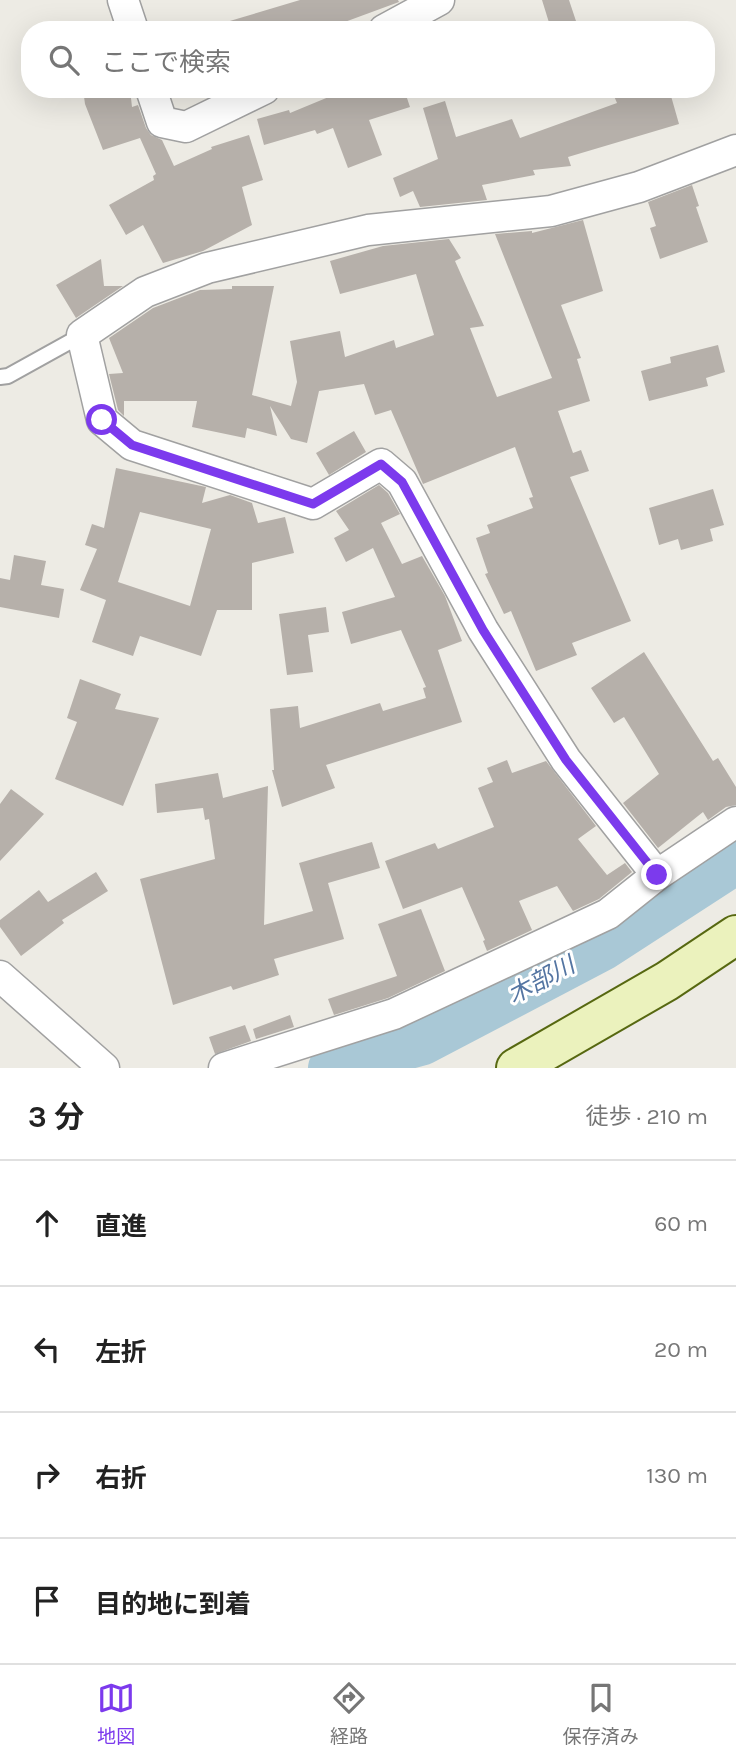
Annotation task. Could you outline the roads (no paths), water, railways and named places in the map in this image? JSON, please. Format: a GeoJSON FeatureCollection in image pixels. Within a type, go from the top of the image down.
{"type":"FeatureCollection","features":[{"type":"Feature","properties":{"kind":"street"},"geometry":{"type":"LineString","coordinates":[[123,0],[129,21]]}},
{"type":"Feature","properties":{"kind":"street"},"geometry":{"type":"LineString","coordinates":[[400,21],[439,0]]}},
{"type":"Feature","properties":{"kind":"street"},"geometry":{"type":"LineString","coordinates":[[154,98],[162,121],[186,127],[246,98]]}},
{"type":"Feature","properties":{"kind":"street"},"geometry":{"type":"LineString","coordinates":[[657,875],[566,760],[483,630],[402,482],[381,464],[313,504],[132,445],[102,420],[82,335],[145,292],[207,268],[368,230],[551,211],[639,187],[736,150]]}},
{"type":"Feature","properties":{"kind":"street"},"geometry":{"type":"LineString","coordinates":[[224,1068],[394,1014],[608,914],[657,875],[736,822]]}},
{"type":"Feature","properties":{"kind":"street"},"geometry":{"type":"LineString","coordinates":[[516,1068],[667,981],[736,934]]}},
{"type":"Feature","properties":{"kind":"street"},"geometry":{"type":"LineString","coordinates":[[0,976],[104,1068]]}},
{"type":"Feature","properties":{"kind":"lane"},"geometry":{"type":"LineString","coordinates":[[0,377],[8,376],[82,335]]}},
{"type":"Feature","properties":{"kind":"waterway","name":"木部川"},"geometry":{"type":"LineString","coordinates":[[331,1068],[423,1042],[602,948],[736,861]]}}]}
